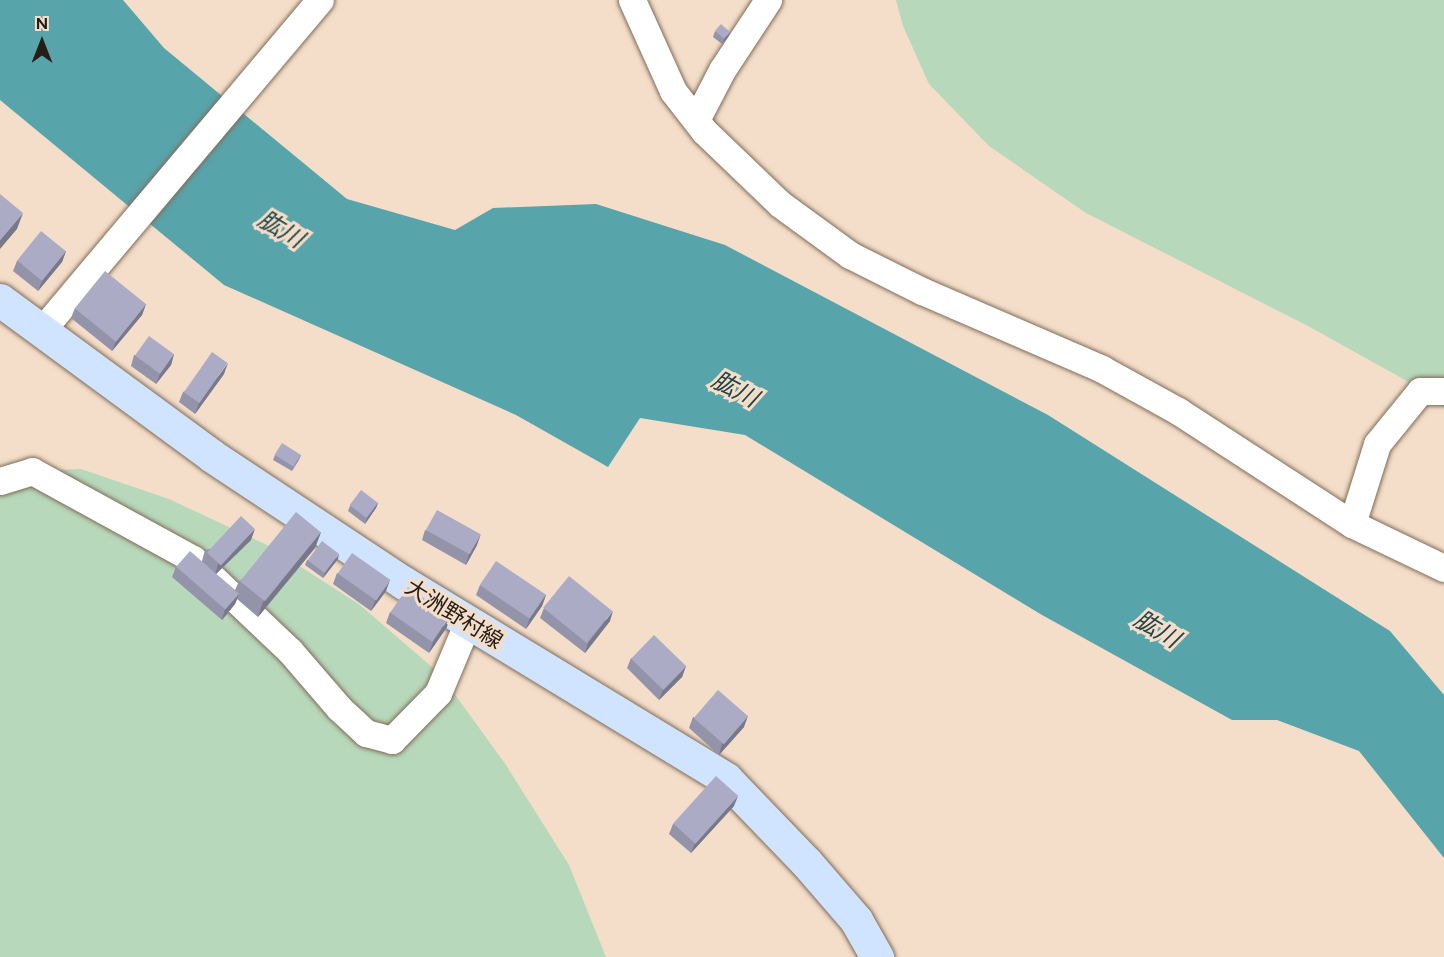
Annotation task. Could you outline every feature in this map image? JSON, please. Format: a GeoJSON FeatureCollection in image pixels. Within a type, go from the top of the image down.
{"type":"FeatureCollection","features":[{"type":"Feature","properties":{"kind":"main road","name":"大洲野村線"},"geometry":{"type":"LineString","coordinates":[[0,300],[212,456],[467,624],[726,779],[806,862],[856,920],[877,957]]}},
{"type":"Feature","properties":{"kind":"street"},"geometry":{"type":"LineString","coordinates":[[41,331],[320,0]]}},
{"type":"Feature","properties":{"kind":"street"},"geometry":{"type":"LineString","coordinates":[[632,0],[673,91],[696,120],[780,204],[850,255],[922,291],[1102,369],[1178,411],[1352,524],[1444,568]]}},
{"type":"Feature","properties":{"kind":"street"},"geometry":{"type":"LineString","coordinates":[[696,120],[722,70],[768,0]]}},
{"type":"Feature","properties":{"kind":"street"},"geometry":{"type":"LineString","coordinates":[[1352,524],[1377,444],[1420,391],[1444,391]]}},
{"type":"Feature","properties":{"kind":"street"},"geometry":{"type":"LineString","coordinates":[[0,481],[32,471],[193,559],[290,651],[339,708],[366,733],[392,740],[438,693],[467,624]]}},
{"type":"Feature","properties":{"kind":"green space"},"geometry":{"type":"Polygon","coordinates":[[[896,0],[1444,0],[1444,408],[1405,380],[1308,326],[1086,213],[989,146],[929,84],[903,26],[896,0]]]}},
{"type":"Feature","properties":{"kind":"green space"},"geometry":{"type":"Polygon","coordinates":[[[0,467],[32,471],[81,469],[169,499],[267,545],[360,605],[440,674],[506,765],[569,865],[606,957],[0,957],[0,467]]]}},
{"type":"Feature","properties":{"kind":"water","name":"肱川"},"geometry":{"type":"Polygon","coordinates":[[[0,0],[123,0],[164,48],[347,199],[455,230],[493,208],[596,204],[725,245],[1048,415],[1390,631],[1444,695],[1444,858],[1359,751],[1277,720],[1232,720],[1042,615],[745,435],[640,418],[608,467],[516,415],[224,285],[0,100],[0,0]]]}},
{"type":"Feature","properties":{"kind":"building"},"geometry":{"type":"Polygon","coordinates":[[[721,24],[730,32],[724,39],[715,31],[721,24]]]}},
{"type":"Feature","properties":{"kind":"building"},"geometry":{"type":"Polygon","coordinates":[[[0,194],[23,213],[0,240],[0,194]]]}},
{"type":"Feature","properties":{"kind":"building"},"geometry":{"type":"Polygon","coordinates":[[[41,231],[66,251],[42,281],[17,261],[41,231]]]}},
{"type":"Feature","properties":{"kind":"building"},"geometry":{"type":"Polygon","coordinates":[[[105,271],[146,304],[116,342],[75,308],[105,271]]]}},
{"type":"Feature","properties":{"kind":"building"},"geometry":{"type":"Polygon","coordinates":[[[149,336],[174,354],[160,374],[135,355],[149,336]]]}},
{"type":"Feature","properties":{"kind":"building"},"geometry":{"type":"Polygon","coordinates":[[[212,352],[228,363],[199,403],[184,392],[212,352]]]}},
{"type":"Feature","properties":{"kind":"building"},"geometry":{"type":"Polygon","coordinates":[[[282,443],[301,455],[293,467],[275,455],[282,443]]]}},
{"type":"Feature","properties":{"kind":"building"},"geometry":{"type":"Polygon","coordinates":[[[361,490],[378,503],[366,518],[350,505],[361,490]]]}},
{"type":"Feature","properties":{"kind":"building"},"geometry":{"type":"Polygon","coordinates":[[[437,510],[481,534],[470,554],[426,530],[437,510]]]}},
{"type":"Feature","properties":{"kind":"building"},"geometry":{"type":"Polygon","coordinates":[[[296,512],[321,532],[265,601],[240,581],[296,512]]]}},
{"type":"Feature","properties":{"kind":"building"},"geometry":{"type":"Polygon","coordinates":[[[241,516],[255,529],[221,566],[207,553],[241,516]]]}},
{"type":"Feature","properties":{"kind":"building"},"geometry":{"type":"Polygon","coordinates":[[[322,541],[339,554],[324,573],[308,560],[322,541]]]}},
{"type":"Feature","properties":{"kind":"building"},"geometry":{"type":"Polygon","coordinates":[[[190,551],[239,594],[225,609],[176,567],[190,551]]]}},
{"type":"Feature","properties":{"kind":"building"},"geometry":{"type":"Polygon","coordinates":[[[352,553],[391,580],[376,600],[338,573],[352,553]]]}},
{"type":"Feature","properties":{"kind":"building"},"geometry":{"type":"Polygon","coordinates":[[[496,561],[546,595],[530,619],[480,585],[496,561]]]}},
{"type":"Feature","properties":{"kind":"building"},"geometry":{"type":"Polygon","coordinates":[[[569,576],[613,611],[587,643],[543,608],[569,576]]]}},
{"type":"Feature","properties":{"kind":"building"},"geometry":{"type":"Polygon","coordinates":[[[408,587],[450,616],[432,642],[390,612],[408,587]]]}},
{"type":"Feature","properties":{"kind":"building"},"geometry":{"type":"Polygon","coordinates":[[[654,635],[686,666],[663,690],[631,659],[654,635]]]}},
{"type":"Feature","properties":{"kind":"building"},"geometry":{"type":"Polygon","coordinates":[[[718,690],[748,716],[724,744],[694,718],[718,690]]]}},
{"type":"Feature","properties":{"kind":"building"},"geometry":{"type":"Polygon","coordinates":[[[716,776],[738,796],[695,844],[673,824],[716,776]]]}}]}
